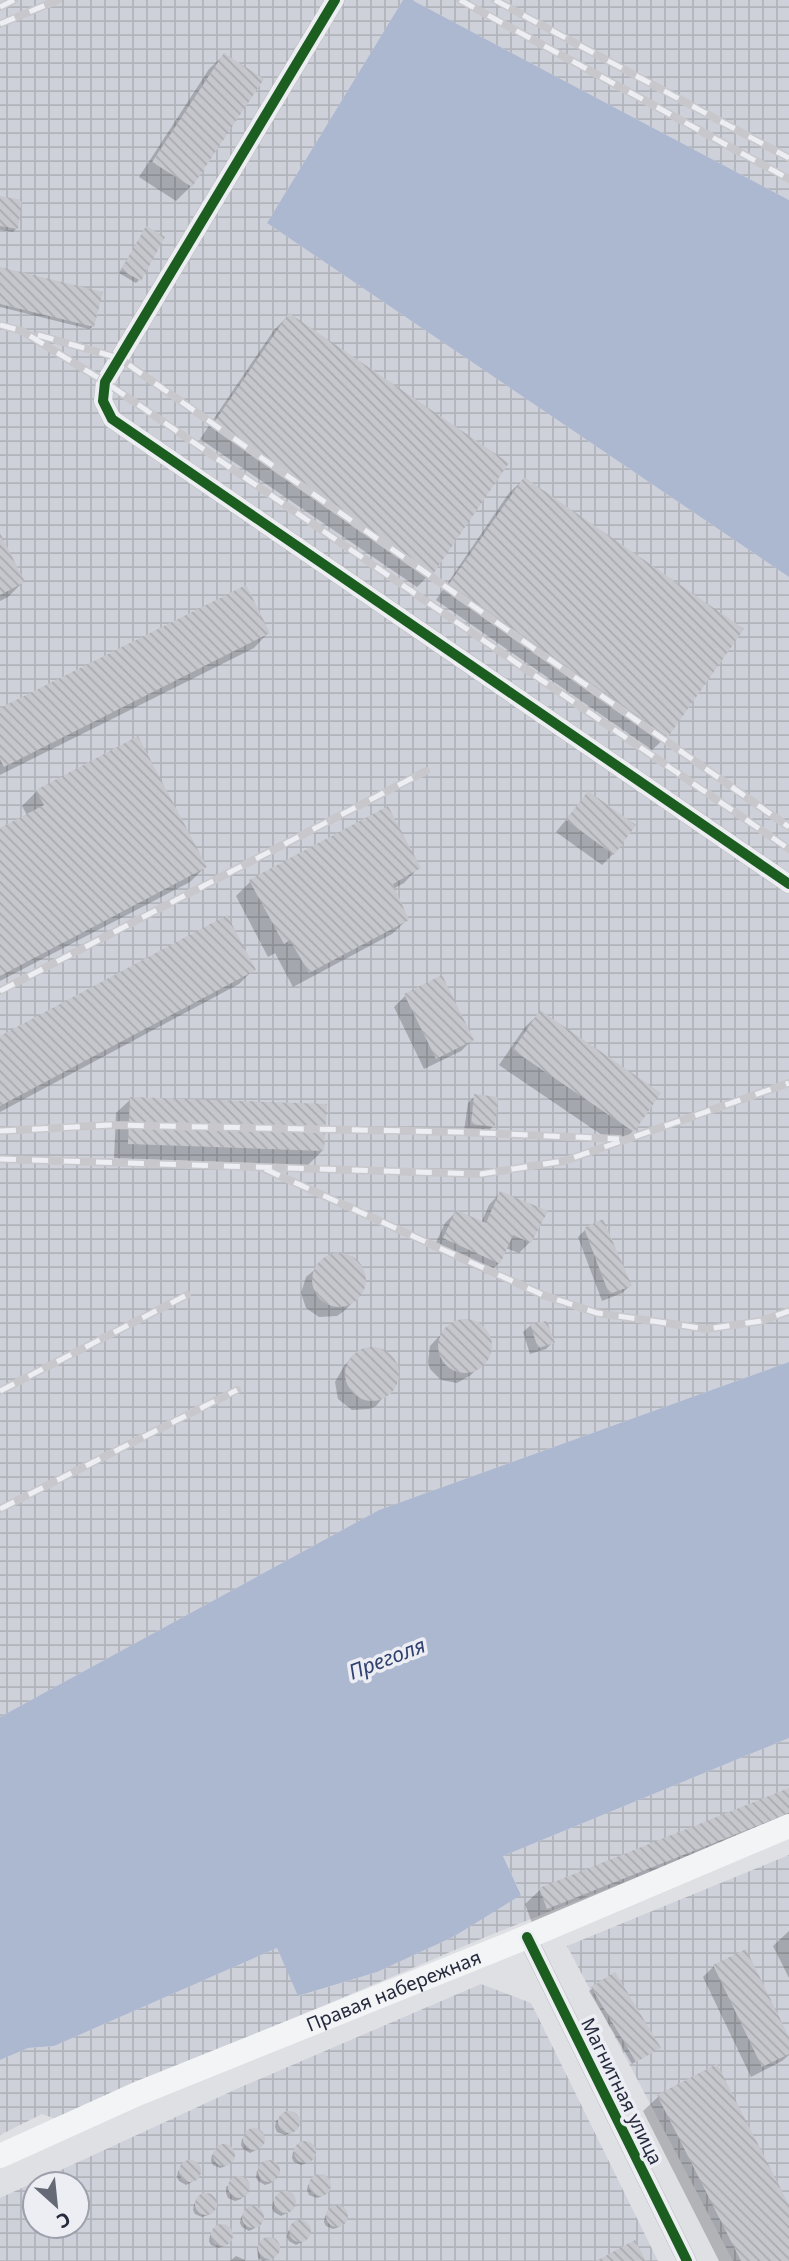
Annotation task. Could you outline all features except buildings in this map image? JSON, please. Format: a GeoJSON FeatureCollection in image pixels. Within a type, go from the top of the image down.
{"type":"FeatureCollection","features":[{"type":"Feature","properties":{"kind":"main road","name":"Правая набережная"},"geometry":{"type":"LineString","coordinates":[[0,2156],[137,2094],[527,1937],[789,1826]]}},
{"type":"Feature","properties":{"kind":"street"},"geometry":{"type":"LineString","coordinates":[[335,0],[104,382],[103,401],[112,419],[789,884]]}},
{"type":"Feature","properties":{"kind":"street","name":"Магнитная улица"},"geometry":{"type":"LineString","coordinates":[[527,1937],[687,2261]]}},
{"type":"Feature","properties":{"kind":"shaded area"},"geometry":{"type":"Polygon","coordinates":[[[0,0],[403,0],[267,223],[789,577],[789,1362],[379,1510],[0,1717],[0,0]]]}},
{"type":"Feature","properties":{"kind":"shaded area"},"geometry":{"type":"Polygon","coordinates":[[[412,0],[789,0],[789,200],[412,0]]]}},
{"type":"Feature","properties":{"kind":"shaded area"},"geometry":{"type":"Polygon","coordinates":[[[789,1738],[789,1817],[488,1936],[56,2119],[42,2114],[0,2135],[0,2060],[28,2048],[54,2046],[277,1948],[299,1996],[377,1972],[453,1937],[521,1894],[503,1856],[789,1738]]]}},
{"type":"Feature","properties":{"kind":"shaded area"},"geometry":{"type":"Polygon","coordinates":[[[789,1855],[789,2261],[733,2261],[567,1946],[789,1855]]]}},
{"type":"Feature","properties":{"kind":"shaded area"},"geometry":{"type":"Polygon","coordinates":[[[481,1984],[531,2003],[658,2261],[0,2261],[0,2198],[21,2188],[21,2240],[91,2240],[91,2170],[61,2170],[241,2087],[481,1984]]]}},
{"type":"Feature","properties":{"kind":"water"},"geometry":{"type":"Polygon","coordinates":[[[403,0],[412,0],[789,200],[789,577],[267,223],[403,0]]]}},
{"type":"Feature","properties":{"kind":"water","name":"Преголя"},"geometry":{"type":"Polygon","coordinates":[[[789,1362],[789,1738],[503,1856],[521,1895],[453,1937],[377,1972],[298,1996],[277,1948],[54,2046],[28,2048],[0,2060],[0,1717],[379,1510],[789,1362]]]}},
{"type":"Feature","properties":{"kind":"railway"},"geometry":{"type":"LineString","coordinates":[[0,7],[14,0]]}},
{"type":"Feature","properties":{"kind":"railway"},"geometry":{"type":"LineString","coordinates":[[0,24],[58,0]]}},
{"type":"Feature","properties":{"kind":"railway"},"geometry":{"type":"LineString","coordinates":[[460,0],[789,179]]}},
{"type":"Feature","properties":{"kind":"railway"},"geometry":{"type":"LineString","coordinates":[[495,0],[789,158]]}},
{"type":"Feature","properties":{"kind":"railway"},"geometry":{"type":"LineString","coordinates":[[0,325],[22,331],[105,382],[789,849]]}},
{"type":"Feature","properties":{"kind":"railway"},"geometry":{"type":"LineString","coordinates":[[38,335],[119,358],[789,827]]}},
{"type":"Feature","properties":{"kind":"railway"},"geometry":{"type":"LineString","coordinates":[[0,991],[426,771]]}},
{"type":"Feature","properties":{"kind":"railway"},"geometry":{"type":"LineString","coordinates":[[0,1159],[481,1174],[564,1161],[789,1083]]}},
{"type":"Feature","properties":{"kind":"railway"},"geometry":{"type":"LineString","coordinates":[[0,1131],[111,1125],[459,1132],[619,1139]]}},
{"type":"Feature","properties":{"kind":"railway"},"geometry":{"type":"LineString","coordinates":[[265,1169],[543,1295],[597,1313],[707,1329],[761,1321],[789,1311]]}},
{"type":"Feature","properties":{"kind":"railway"},"geometry":{"type":"LineString","coordinates":[[0,1391],[187,1295]]}},
{"type":"Feature","properties":{"kind":"railway"},"geometry":{"type":"LineString","coordinates":[[0,1509],[237,1390]]}},
{"type":"Feature","properties":{"kind":"cycle path"},"geometry":{"type":"LineString","coordinates":[[335,0],[105,382],[103,401],[112,419],[789,884]]}},
{"type":"Feature","properties":{"kind":"cycle path"},"geometry":{"type":"LineString","coordinates":[[527,1937],[687,2261]]}}]}
